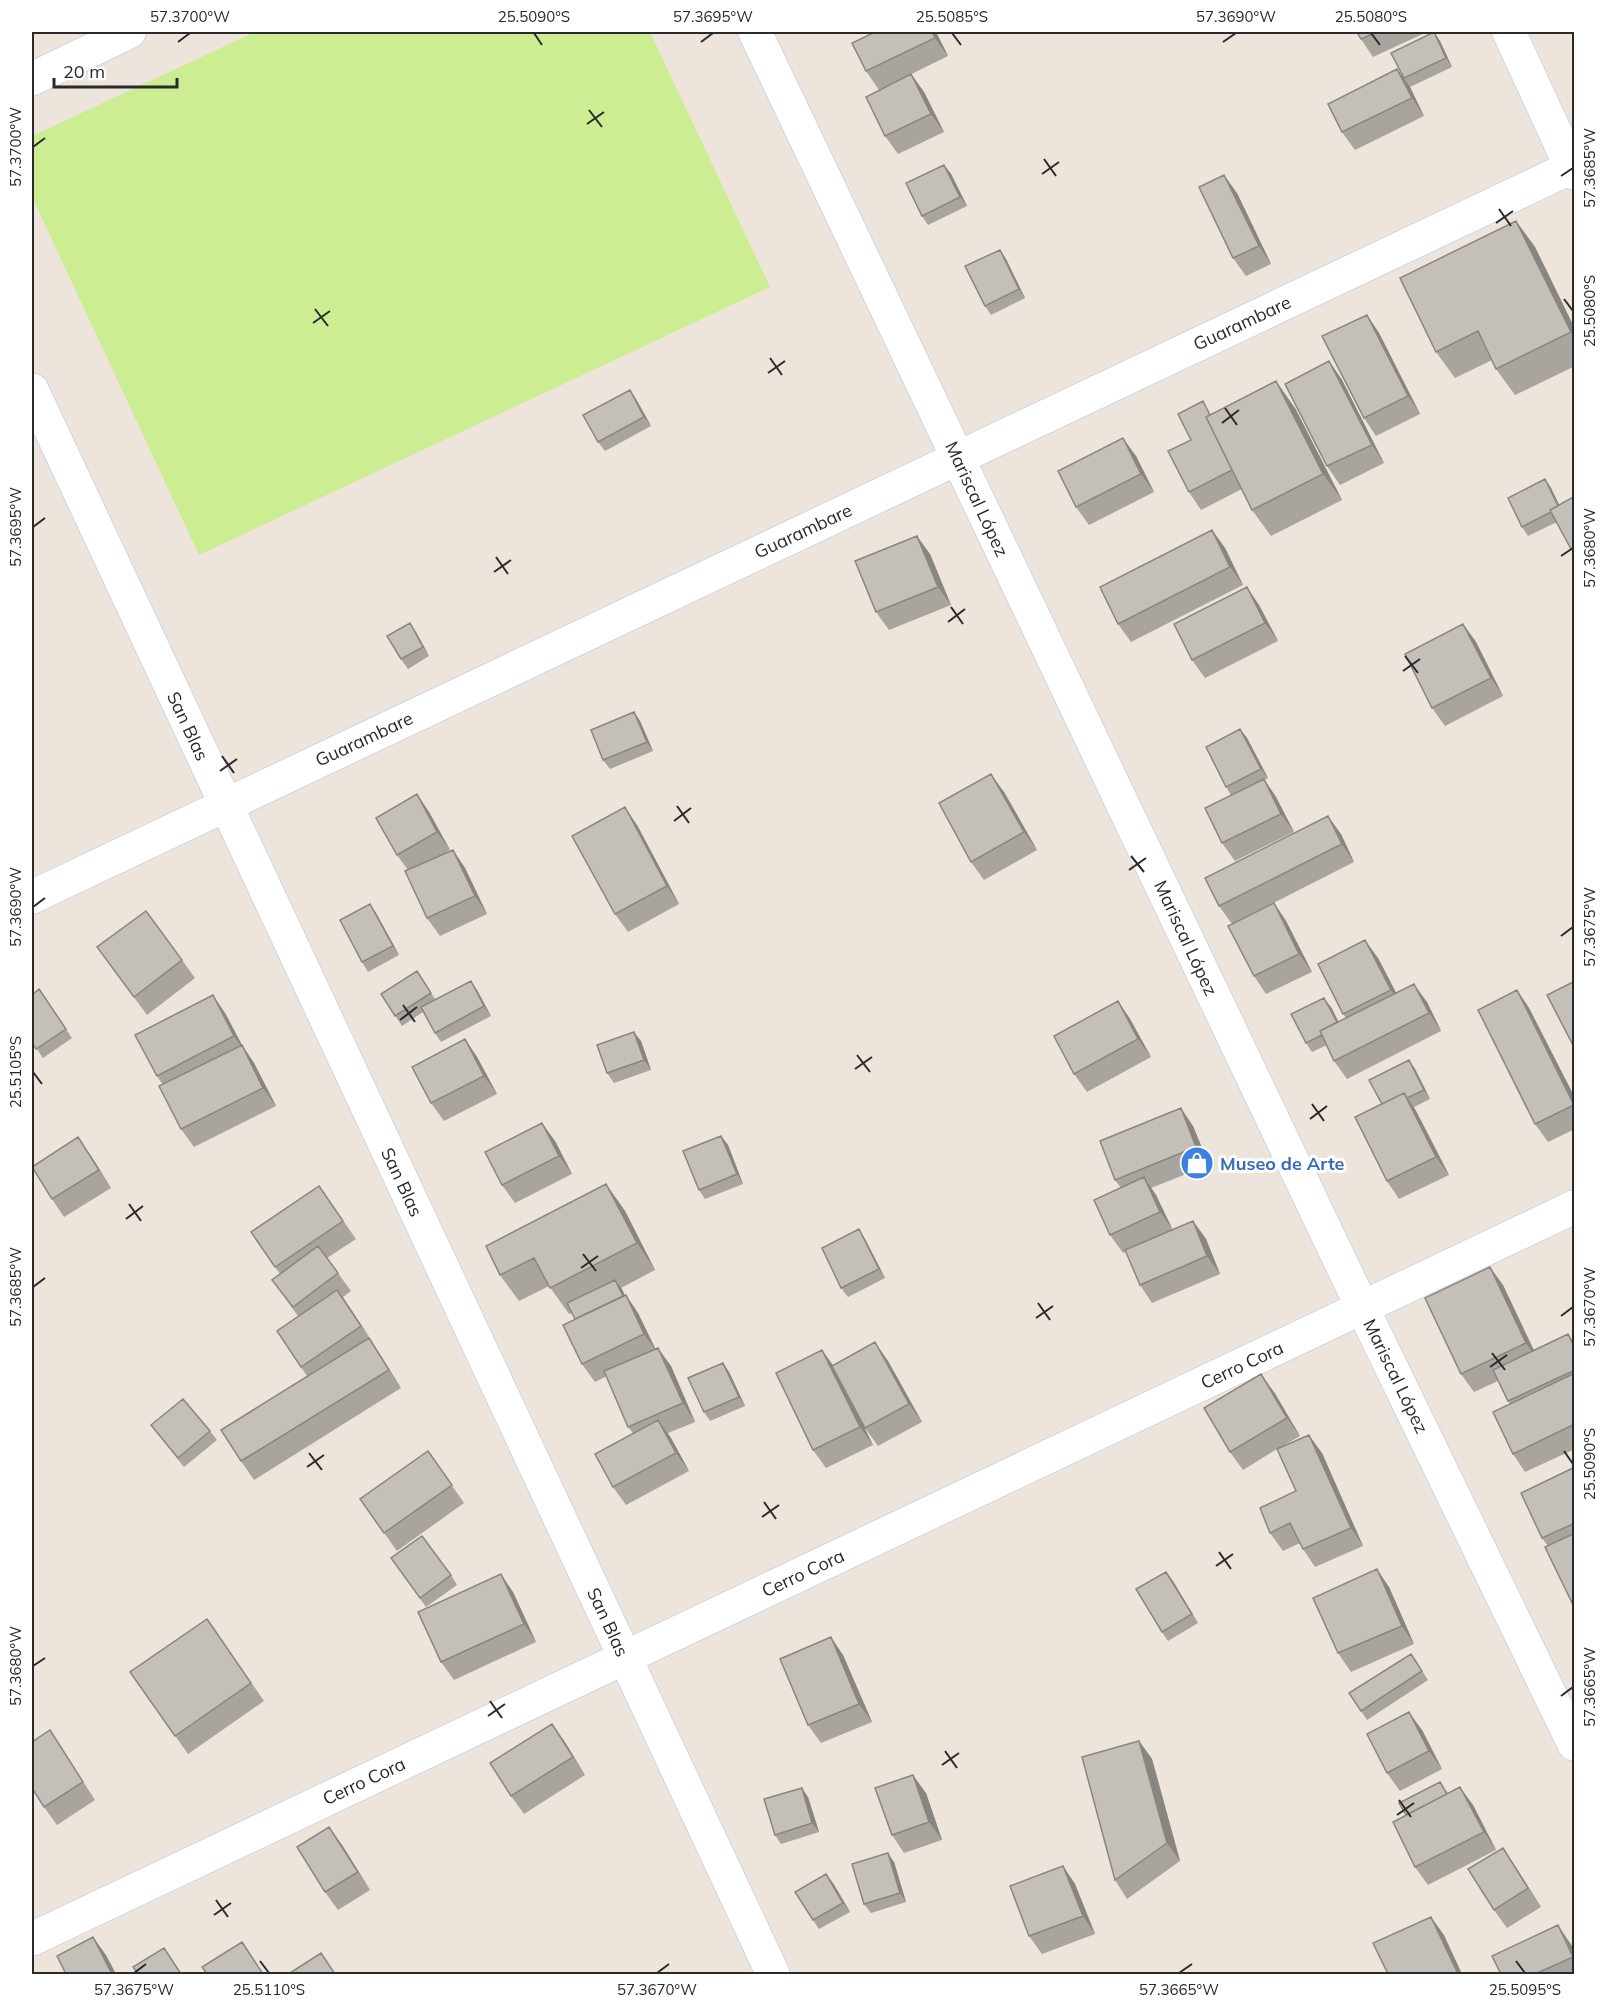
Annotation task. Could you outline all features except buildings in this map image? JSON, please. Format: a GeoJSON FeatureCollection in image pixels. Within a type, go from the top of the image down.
{"type":"FeatureCollection","features":[{"type":"Feature","properties":{"kind":"street"},"geometry":{"type":"LineString","coordinates":[[32,79],[129,32]]}},
{"type":"Feature","properties":{"kind":"street","name":"Mariscal López"},"geometry":{"type":"LineString","coordinates":[[755,32],[1362,1307],[1575,1744]]}},
{"type":"Feature","properties":{"kind":"street"},"geometry":{"type":"LineString","coordinates":[[1509,32],[1574,168]]}},
{"type":"Feature","properties":{"kind":"street","name":"Guarambare"},"geometry":{"type":"LineString","coordinates":[[32,897],[1574,168]]}},
{"type":"Feature","properties":{"kind":"street","name":"San Blas"},"geometry":{"type":"LineString","coordinates":[[32,390],[773,1974]]}},
{"type":"Feature","properties":{"kind":"street","name":"Cerro Cora"},"geometry":{"type":"LineString","coordinates":[[32,1939],[1575,1207]]}},
{"type":"Feature","properties":{"kind":"green space"},"geometry":{"type":"Polygon","coordinates":[[[255,32],[650,32],[770,287],[199,555],[32,197],[32,136],[255,32]]]}},
{"type":"Feature","properties":{"kind":"place","name":"Museo de Arte"},"geometry":{"type":"Point","coordinates":[1197,1163]}}]}
